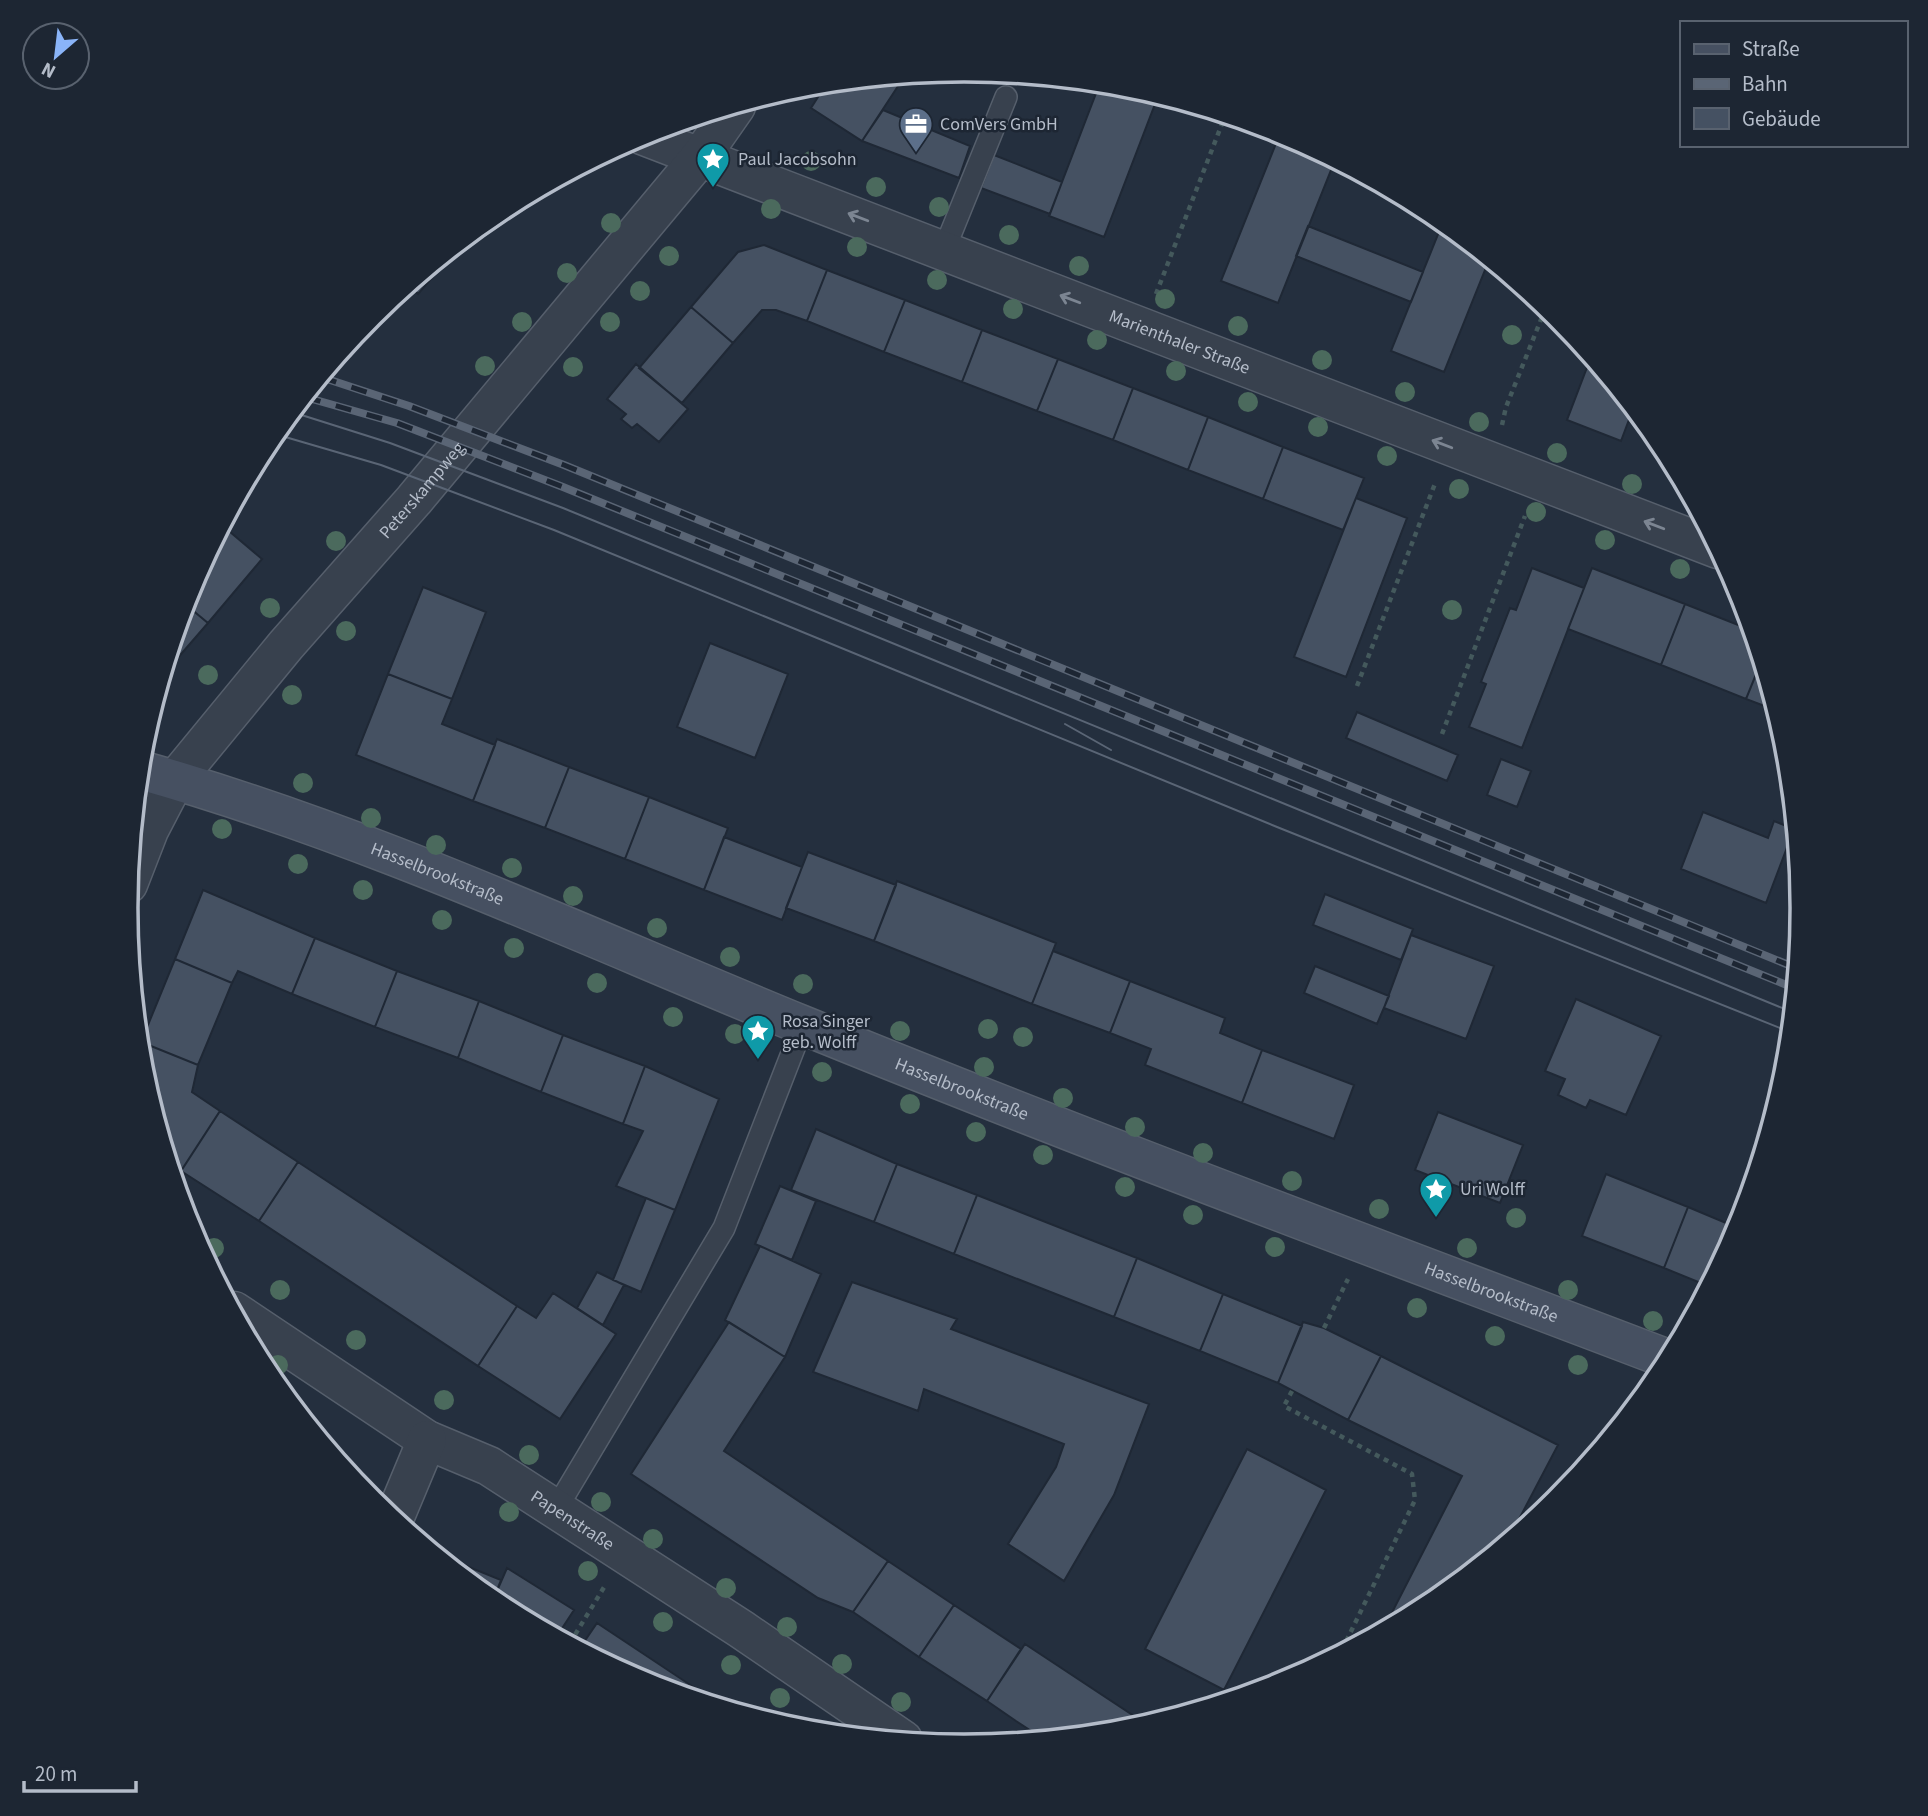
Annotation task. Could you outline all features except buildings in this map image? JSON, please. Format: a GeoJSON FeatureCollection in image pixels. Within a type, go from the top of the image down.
{"type":"FeatureCollection","features":[{"type":"Feature","properties":{"kind":"street","name":"Peterskampweg"},"geometry":{"type":"LineString","coordinates":[[140,853],[149,830],[157,775],[286,645],[414,500],[701,156],[728,117]]}},
{"type":"Feature","properties":{"kind":"street","name":"Marienthaler Straße"},"geometry":{"type":"LineString","coordinates":[[659,141],[1706,544]]}},
{"type":"Feature","properties":{"kind":"street","name":"Hasselbrookstraße"},"geometry":{"type":"LineString","coordinates":[[157,775],[229,795],[416,864],[803,1026],[1658,1355]]}},
{"type":"Feature","properties":{"kind":"street","name":"Papenstraße"},"geometry":{"type":"LineString","coordinates":[[249,1321],[427,1440],[489,1466],[888,1730]]}},
{"type":"Feature","properties":{"kind":"street"},"geometry":{"type":"LineString","coordinates":[[398,1509],[427,1440]]}},
{"type":"Feature","properties":{"kind":"lane"},"geometry":{"type":"LineString","coordinates":[[944,250],[1006,97]]}},
{"type":"Feature","properties":{"kind":"lane"},"geometry":{"type":"LineString","coordinates":[[556,1509],[724,1228],[803,1026]]}},
{"type":"Feature","properties":{"kind":"path"},"geometry":{"type":"LineString","coordinates":[[1143,328],[1222,124]]}},
{"type":"Feature","properties":{"kind":"path"},"geometry":{"type":"LineString","coordinates":[[1494,464],[1506,407],[1542,318]]}},
{"type":"Feature","properties":{"kind":"path"},"geometry":{"type":"LineString","coordinates":[[1357,686],[1450,447]]}},
{"type":"Feature","properties":{"kind":"path"},"geometry":{"type":"LineString","coordinates":[[1442,734],[1539,481]]}},
{"type":"Feature","properties":{"kind":"path"},"geometry":{"type":"LineString","coordinates":[[1324,1328],[1366,1244]]}},
{"type":"Feature","properties":{"kind":"path"},"geometry":{"type":"LineString","coordinates":[[1292,1391],[1284,1406],[1412,1474],[1415,1500],[1347,1639]]}},
{"type":"Feature","properties":{"kind":"path"},"geometry":{"type":"LineString","coordinates":[[574,1636],[624,1554]]}},
{"type":"Feature","properties":{"kind":"tram line"},"geometry":{"type":"LineString","coordinates":[[302,415],[390,443],[563,508],[1784,1009]]}},
{"type":"Feature","properties":{"kind":"tram line"},"geometry":{"type":"LineString","coordinates":[[286,437],[381,465],[554,530],[1277,827],[1781,1028]]}},
{"type":"Feature","properties":{"kind":"tram line"},"geometry":{"type":"LineString","coordinates":[[1065,724],[1111,750]]}},
{"type":"Feature","properties":{"kind":"railway"},"geometry":{"type":"LineString","coordinates":[[330,380],[409,406],[564,465],[1788,965]]}},
{"type":"Feature","properties":{"kind":"railway"},"geometry":{"type":"LineString","coordinates":[[314,399],[397,423],[563,487],[1786,985]]}},
{"type":"Feature","properties":{"kind":"place","name":"ComVers GmbH"},"geometry":{"type":"Point","coordinates":[916,154]}},
{"type":"Feature","properties":{"kind":"place","name":"Paul Jacobsohn"},"geometry":{"type":"Point","coordinates":[713,189]}},
{"type":"Feature","properties":{"kind":"place","name":"Rosa Singer geb. Wolff"},"geometry":{"type":"Point","coordinates":[758,1061]}},
{"type":"Feature","properties":{"kind":"place","name":"Uri Wolff"},"geometry":{"type":"Point","coordinates":[1436,1219]}}]}
